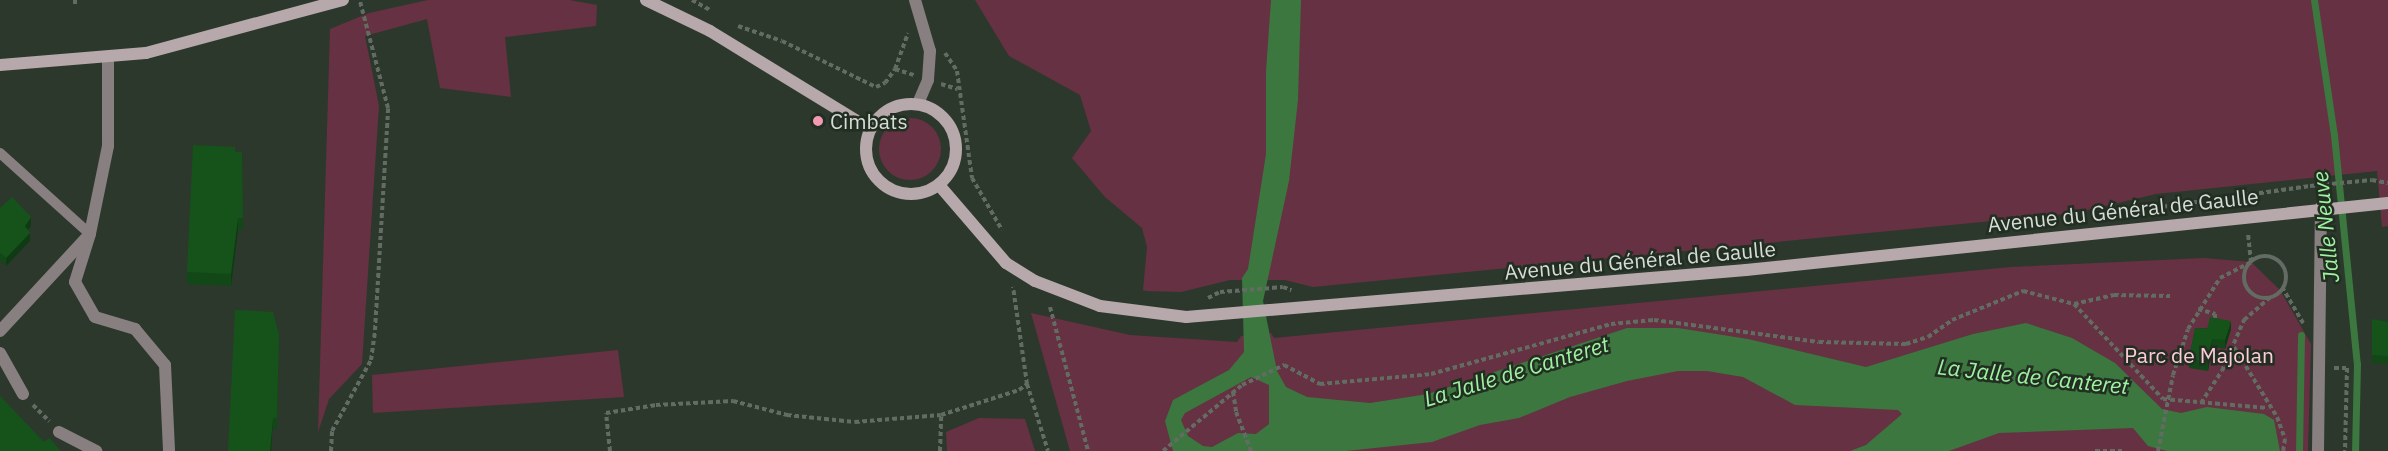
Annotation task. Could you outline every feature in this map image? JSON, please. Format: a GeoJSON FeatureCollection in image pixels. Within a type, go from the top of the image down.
{"type":"FeatureCollection","features":[{"type":"Feature","properties":{"kind":"main road"},"geometry":{"type":"LineString","coordinates":[[0,64],[108,58],[190,44],[344,0]]}},
{"type":"Feature","properties":{"kind":"main road"},"geometry":{"type":"LineString","coordinates":[[646,0],[710,31],[870,129]]}},
{"type":"Feature","properties":{"kind":"main road"},"geometry":{"type":"LineString","coordinates":[[918,104],[944,118],[956,145],[955,160],[939,185],[911,195],[882,185],[866,159],[870,129],[890,109],[918,104]]}},
{"type":"Feature","properties":{"kind":"main road","name":"Avenue du Général de Gaulle"},"geometry":{"type":"LineString","coordinates":[[939,185],[1006,263],[1045,286],[1100,306],[1150,315],[1221,316],[1746,270],[2321,207],[2388,203]]}},
{"type":"Feature","properties":{"kind":"street"},"geometry":{"type":"LineString","coordinates":[[915,0],[930,51],[928,80],[918,104]]}},
{"type":"Feature","properties":{"kind":"street"},"geometry":{"type":"LineString","coordinates":[[108,58],[108,146],[90,234],[75,282],[94,317],[135,329],[165,365],[169,451]]}},
{"type":"Feature","properties":{"kind":"street"},"geometry":{"type":"LineString","coordinates":[[2318,451],[2321,207]]}},
{"type":"Feature","properties":{"kind":"street"},"geometry":{"type":"LineString","coordinates":[[0,331],[90,234]]}},
{"type":"Feature","properties":{"kind":"street"},"geometry":{"type":"LineString","coordinates":[[0,353],[23,394]]}},
{"type":"Feature","properties":{"kind":"street"},"geometry":{"type":"LineString","coordinates":[[59,432],[96,451]]}},
{"type":"Feature","properties":{"kind":"lane"},"geometry":{"type":"LineString","coordinates":[[0,153],[90,234]]}},
{"type":"Feature","properties":{"kind":"path"},"geometry":{"type":"LineString","coordinates":[[331,451],[332,432],[371,360],[375,330],[388,108],[360,0]]}},
{"type":"Feature","properties":{"kind":"path"},"geometry":{"type":"LineString","coordinates":[[692,0],[712,12]]}},
{"type":"Feature","properties":{"kind":"path"},"geometry":{"type":"LineString","coordinates":[[733,23],[754,34],[782,40],[868,86],[885,83],[895,69]]}},
{"type":"Feature","properties":{"kind":"path"},"geometry":{"type":"LineString","coordinates":[[930,51],[947,54],[957,71],[957,89],[968,132],[972,178],[1004,234]]}},
{"type":"Feature","properties":{"kind":"path"},"geometry":{"type":"LineString","coordinates":[[2300,188],[2372,180],[2388,183]]}},
{"type":"Feature","properties":{"kind":"path"},"geometry":{"type":"LineString","coordinates":[[2158,451],[2174,375],[2198,309],[2220,278],[2267,256],[2283,267],[2285,280],[2272,296],[2244,320],[2234,347],[2201,403]]}},
{"type":"Feature","properties":{"kind":"path"},"geometry":{"type":"LineString","coordinates":[[2251,262],[2244,276],[2248,289],[2259,297],[2272,296]]}},
{"type":"Feature","properties":{"kind":"path"},"geometry":{"type":"LineString","coordinates":[[1013,287],[1027,384],[1048,451]]}},
{"type":"Feature","properties":{"kind":"path"},"geometry":{"type":"LineString","coordinates":[[1206,299],[1220,292],[1283,287]]}},
{"type":"Feature","properties":{"kind":"path"},"geometry":{"type":"LineString","coordinates":[[1164,449],[1191,424],[1242,385],[1284,365],[1320,384],[1431,374],[1611,324],[1654,320],[1819,342],[1906,344],[1928,337],[1952,320],[2023,291],[2073,304],[2114,296],[2170,296]]}},
{"type":"Feature","properties":{"kind":"path"},"geometry":{"type":"LineString","coordinates":[[2073,304],[2163,399],[2268,408]]}},
{"type":"Feature","properties":{"kind":"path"},"geometry":{"type":"LineString","coordinates":[[1050,307],[1088,451]]}},
{"type":"Feature","properties":{"kind":"path"},"geometry":{"type":"LineString","coordinates":[[2198,309],[2215,314],[2213,322],[2221,323]]}},
{"type":"Feature","properties":{"kind":"path"},"geometry":{"type":"LineString","coordinates":[[2234,327],[2240,330]]}},
{"type":"Feature","properties":{"kind":"path"},"geometry":{"type":"LineString","coordinates":[[2234,347],[2268,408],[2277,417],[2285,439],[2283,451]]}},
{"type":"Feature","properties":{"kind":"path"},"geometry":{"type":"LineString","coordinates":[[610,451],[606,414],[656,405],[733,401],[787,415],[855,422],[941,415],[1027,384]]}},
{"type":"Feature","properties":{"kind":"path"},"geometry":{"type":"LineString","coordinates":[[1233,392],[1241,426],[1251,451]]}},
{"type":"Feature","properties":{"kind":"path"},"geometry":{"type":"LineString","coordinates":[[23,394],[59,432]]}},
{"type":"Feature","properties":{"kind":"path"},"geometry":{"type":"LineString","coordinates":[[940,451],[941,415]]}},
{"type":"Feature","properties":{"kind":"path"},"geometry":{"type":"LineString","coordinates":[[2095,451],[2122,451]]}},
{"type":"Feature","properties":{"kind":"green space"},"geometry":{"type":"Polygon","coordinates":[[[428,0],[569,0],[597,5],[596,26],[505,37],[511,97],[440,88],[427,19],[365,36],[379,106],[362,364],[329,399],[318,432],[330,29],[369,13],[428,0]]]}},
{"type":"Feature","properties":{"kind":"green space"},"geometry":{"type":"Polygon","coordinates":[[[975,0],[2388,0],[2388,226],[2382,227],[2377,171],[2156,194],[2075,213],[1313,287],[1285,280],[1230,280],[1181,292],[1146,291],[1143,290],[1147,247],[1142,228],[1105,197],[1072,158],[1091,131],[1080,95],[1009,56],[975,0]]]}},
{"type":"Feature","properties":{"kind":"green space"},"geometry":{"type":"Polygon","coordinates":[[[904,118],[916,118],[932,127],[939,137],[941,149],[939,161],[932,171],[916,180],[904,180],[893,175],[884,166],[879,155],[879,143],[884,132],[893,123],[904,118]]]}},
{"type":"Feature","properties":{"kind":"green space","name":"Parc de Majolan"},"geometry":{"type":"Polygon","coordinates":[[[2204,258],[2251,262],[2280,290],[2311,344],[2308,451],[1070,451],[1031,313],[1130,335],[1237,342],[1241,336],[1271,333],[1274,338],[2011,267],[2204,258]]]}},
{"type":"Feature","properties":{"kind":"green space"},"geometry":{"type":"Polygon","coordinates":[[[618,350],[624,397],[373,413],[372,375],[618,350]]]}},
{"type":"Feature","properties":{"kind":"green space"},"geometry":{"type":"Polygon","coordinates":[[[979,418],[1025,419],[1035,451],[947,451],[946,432],[979,418]]]}},
{"type":"Feature","properties":{"kind":"water","name":"La Jalle de Canteret"},"geometry":{"type":"Polygon","coordinates":[[[1271,0],[1301,0],[1298,100],[1289,181],[1263,301],[1277,371],[1286,387],[1307,397],[1370,403],[1428,394],[1627,328],[1678,328],[1748,339],[1866,367],[1973,334],[2026,323],[2072,338],[2115,363],[2162,409],[2181,413],[2207,407],[2264,414],[2274,420],[2280,451],[2167,451],[2148,446],[2133,428],[1999,433],[1949,451],[1850,451],[1866,445],[1902,414],[1898,410],[1795,405],[1743,377],[1707,371],[1678,371],[1627,381],[1570,397],[1519,418],[1480,425],[1432,442],[1346,451],[1173,451],[1165,421],[1173,400],[1229,370],[1244,352],[1242,278],[1248,269],[1266,154],[1266,71],[1271,0]],[[1251,377],[1185,413],[1181,420],[1188,436],[1203,446],[1212,447],[1238,433],[1256,434],[1269,424],[1269,385],[1251,377]]]}},
{"type":"Feature","properties":{"kind":"building"},"geometry":{"type":"Polygon","coordinates":[[[193,145],[235,147],[235,152],[242,152],[243,218],[238,218],[231,274],[187,272],[193,145]]]}},
{"type":"Feature","properties":{"kind":"building"},"geometry":{"type":"Polygon","coordinates":[[[12,197],[31,217],[25,226],[30,233],[6,258],[0,254],[0,208],[12,197]]]}},
{"type":"Feature","properties":{"kind":"building"},"geometry":{"type":"Polygon","coordinates":[[[235,310],[273,312],[279,335],[277,418],[273,418],[270,451],[228,451],[235,310]]]}},
{"type":"Feature","properties":{"kind":"building"},"geometry":{"type":"Polygon","coordinates":[[[2210,317],[2231,321],[2225,340],[2212,339],[2208,362],[2189,359],[2195,328],[2207,329],[2210,317]]]}},
{"type":"Feature","properties":{"kind":"building"},"geometry":{"type":"Polygon","coordinates":[[[2372,319],[2388,322],[2388,356],[2372,355],[2372,319]]]}},
{"type":"Feature","properties":{"kind":"building"},"geometry":{"type":"Polygon","coordinates":[[[0,396],[44,442],[49,438],[61,451],[0,451],[0,396]]]}},
{"type":"Feature","properties":{"kind":"waterway","name":"Jalle Neuve"},"geometry":{"type":"LineString","coordinates":[[2314,0],[2334,135],[2357,364],[2355,451]]}},
{"type":"Feature","properties":{"kind":"waterway"},"geometry":{"type":"LineString","coordinates":[[2299,451],[2301,335]]}},
{"type":"Feature","properties":{"kind":"place","name":"Cimbats"},"geometry":{"type":"Point","coordinates":[818,121]}}]}
